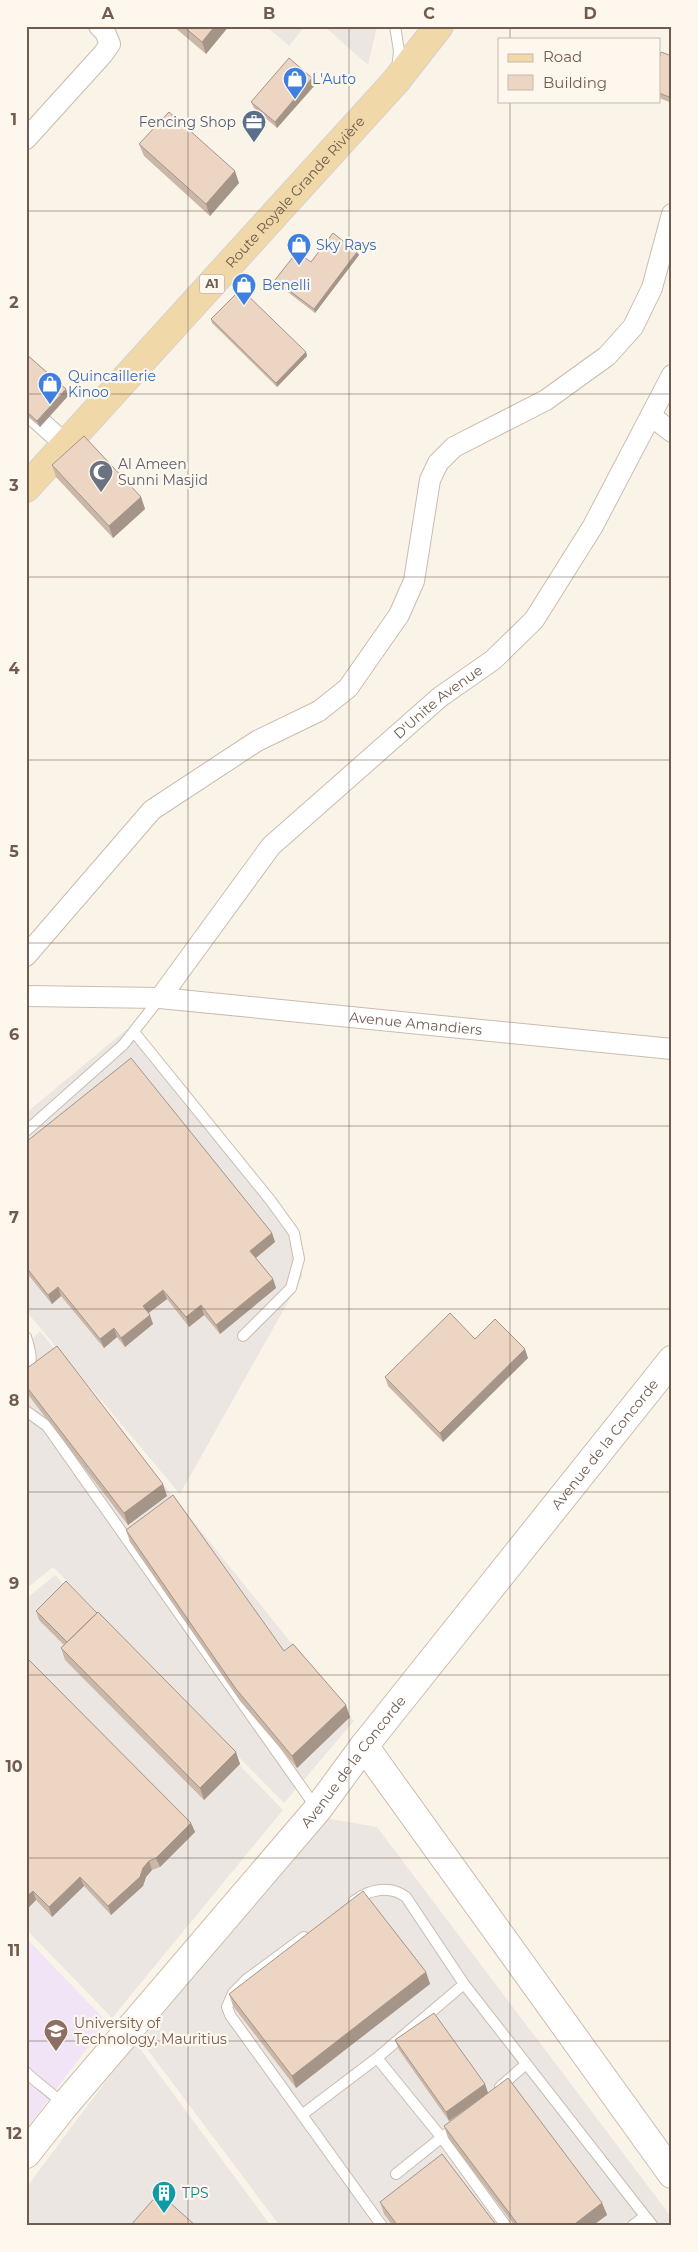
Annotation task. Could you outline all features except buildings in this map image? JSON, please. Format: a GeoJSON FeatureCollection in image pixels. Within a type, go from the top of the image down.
{"type":"FeatureCollection","features":[{"type":"Feature","properties":{"kind":"main road","name":"Route Royale Grande Rivière"},"geometry":{"type":"LineString","coordinates":[[26,488],[396,80],[439,26]]}},
{"type":"Feature","properties":{"kind":"street"},"geometry":{"type":"LineString","coordinates":[[26,139],[104,54],[110,44],[105,32],[99,26]]}},
{"type":"Feature","properties":{"kind":"street"},"geometry":{"type":"LineString","coordinates":[[26,956],[152,810],[256,741],[319,711],[348,688],[399,616],[414,581],[430,480],[438,463],[454,446],[546,400],[607,356],[633,327],[652,288],[672,214]]}},
{"type":"Feature","properties":{"kind":"street","name":"D'Unite Avenue"},"geometry":{"type":"LineString","coordinates":[[160,998],[271,846],[440,697],[493,660],[534,620],[593,526],[672,375]]}},
{"type":"Feature","properties":{"kind":"street"},"geometry":{"type":"LineString","coordinates":[[26,409],[66,445]]}},
{"type":"Feature","properties":{"kind":"street"},"geometry":{"type":"LineString","coordinates":[[652,416],[672,432]]}},
{"type":"Feature","properties":{"kind":"street","name":"Avenue Amandiers"},"geometry":{"type":"LineString","coordinates":[[26,996],[160,998],[672,1049]]}},
{"type":"Feature","properties":{"kind":"street","name":"Avenue de la Concorde"},"geometry":{"type":"LineString","coordinates":[[26,2154],[64,2106],[317,1810],[364,1746],[672,1360]]}},
{"type":"Feature","properties":{"kind":"street"},"geometry":{"type":"LineString","coordinates":[[364,1746],[672,2174]]}},
{"type":"Feature","properties":{"kind":"lane"},"geometry":{"type":"LineString","coordinates":[[394,26],[398,51],[396,80]]}},
{"type":"Feature","properties":{"kind":"lane"},"geometry":{"type":"LineString","coordinates":[[26,1131],[123,1045],[160,998]]}},
{"type":"Feature","properties":{"kind":"lane"},"geometry":{"type":"LineString","coordinates":[[134,1032],[271,1200],[294,1233],[298,1259],[290,1288],[243,1336]]}},
{"type":"Feature","properties":{"kind":"lane"},"geometry":{"type":"LineString","coordinates":[[26,1337],[31,1354],[29,1371],[26,1375]]}},
{"type":"Feature","properties":{"kind":"lane"},"geometry":{"type":"LineString","coordinates":[[26,1411],[47,1426],[317,1810]]}},
{"type":"Feature","properties":{"kind":"lane"},"geometry":{"type":"LineString","coordinates":[[347,1906],[362,1895],[386,1889],[397,1890],[406,1897],[464,1984],[653,2226]]}},
{"type":"Feature","properties":{"kind":"lane"},"geometry":{"type":"LineString","coordinates":[[316,1928],[247,1978],[232,1993],[227,2007],[230,2015],[382,2226]]}},
{"type":"Feature","properties":{"kind":"lane"},"geometry":{"type":"LineString","coordinates":[[303,2114],[377,2058],[464,1984]]}},
{"type":"Feature","properties":{"kind":"lane"},"geometry":{"type":"LineString","coordinates":[[377,2058],[442,2138],[506,2226]]}},
{"type":"Feature","properties":{"kind":"lane"},"geometry":{"type":"LineString","coordinates":[[491,2095],[526,2064]]}},
{"type":"Feature","properties":{"kind":"lane"},"geometry":{"type":"LineString","coordinates":[[26,2072],[35,2081],[54,2094],[64,2106]]}},
{"type":"Feature","properties":{"kind":"lane"},"geometry":{"type":"LineString","coordinates":[[396,2174],[456,2126]]}},
{"type":"Feature","properties":{"kind":"lane"},"geometry":{"type":"LineString","coordinates":[[632,2226],[645,2216]]}},
{"type":"Feature","properties":{"kind":"shaded area"},"geometry":{"type":"Polygon","coordinates":[[[266,26],[305,26],[289,46],[266,26]]]}},
{"type":"Feature","properties":{"kind":"shaded area"},"geometry":{"type":"Polygon","coordinates":[[[324,26],[377,26],[368,65],[324,26]]]}},
{"type":"Feature","properties":{"kind":"shaded area"},"geometry":{"type":"Polygon","coordinates":[[[127,1029],[297,1232],[302,1277],[180,1494],[26,1311],[26,1113],[127,1029]]]}},
{"type":"Feature","properties":{"kind":"shaded area"},"geometry":{"type":"Polygon","coordinates":[[[40,1331],[354,1721],[284,1803],[53,1567],[26,1589],[26,1345],[40,1331]]]}},
{"type":"Feature","properties":{"kind":"shaded area"},"geometry":{"type":"Polygon","coordinates":[[[55,1575],[283,1810],[112,2018],[26,1929],[26,1599],[55,1575]]]}},
{"type":"Feature","properties":{"kind":"shaded area"},"geometry":{"type":"Polygon","coordinates":[[[319,1817],[377,1827],[672,2218],[672,2226],[280,2226],[141,2041],[319,1817]]]}},
{"type":"Feature","properties":{"kind":"shaded area","name":"University of Technology, Mauritius"},"geometry":{"type":"Polygon","coordinates":[[[26,1938],[107,2022],[26,2129],[26,1938]]]}},
{"type":"Feature","properties":{"kind":"shaded area"},"geometry":{"type":"Polygon","coordinates":[[[135,2042],[271,2226],[26,2226],[26,2188],[135,2042]]]}},
{"type":"Feature","properties":{"kind":"place","name":"L'Auto"},"geometry":{"type":"Point","coordinates":[295,100]}},
{"type":"Feature","properties":{"kind":"place","name":"Fencing Shop"},"geometry":{"type":"Point","coordinates":[254,143]}},
{"type":"Feature","properties":{"kind":"place","name":"Sky Rays"},"geometry":{"type":"Point","coordinates":[299,266]}},
{"type":"Feature","properties":{"kind":"place","name":"Benelli"},"geometry":{"type":"Point","coordinates":[244,306]}},
{"type":"Feature","properties":{"kind":"place","name":"Quincaillerie Kinoo"},"geometry":{"type":"Point","coordinates":[50,405]}},
{"type":"Feature","properties":{"kind":"place","name":"Al Ameen Sunni Masjid"},"geometry":{"type":"Point","coordinates":[101,493]}},
{"type":"Feature","properties":{"kind":"place","name":"University of Technology, Mauritius"},"geometry":{"type":"Point","coordinates":[56,2052]}},
{"type":"Feature","properties":{"kind":"place","name":"TPS"},"geometry":{"type":"Point","coordinates":[164,2214]}}]}
